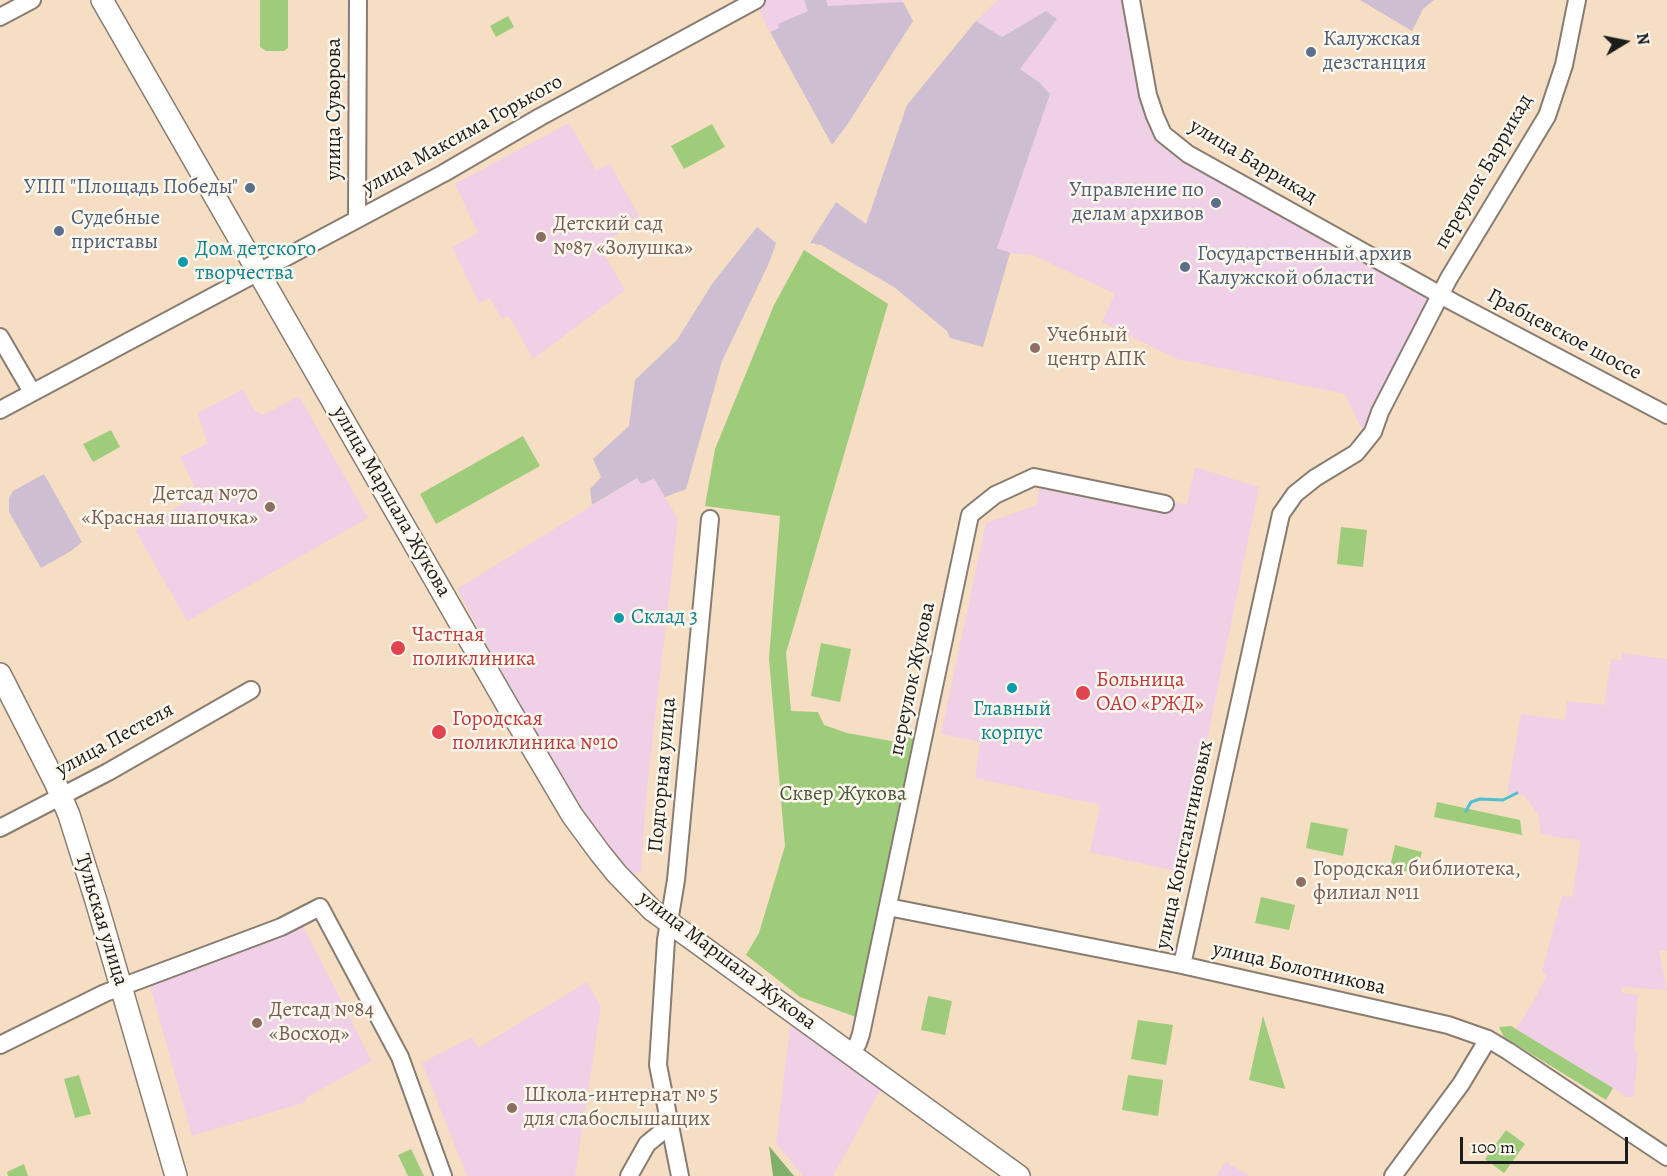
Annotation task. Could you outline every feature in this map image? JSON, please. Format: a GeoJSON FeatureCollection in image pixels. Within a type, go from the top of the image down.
{"type":"FeatureCollection","features":[{"type":"Feature","properties":{"kind":"main road","name":"улица Маршала Жукова"},"geometry":{"type":"LineString","coordinates":[[102,0],[507,705],[572,815],[616,874],[652,910],[1019,1176]]}},
{"type":"Feature","properties":{"kind":"main road","name":"Тульская улица"},"geometry":{"type":"LineString","coordinates":[[0,674],[62,796],[97,904],[176,1176]]}},
{"type":"Feature","properties":{"kind":"street"},"geometry":{"type":"LineString","coordinates":[[0,17],[32,0]]}},
{"type":"Feature","properties":{"kind":"street","name":"улица Суворова"},"geometry":{"type":"LineString","coordinates":[[357,219],[358,0]]}},
{"type":"Feature","properties":{"kind":"street","name":"улица Баррикад"},"geometry":{"type":"LineString","coordinates":[[1131,0],[1148,95],[1163,134],[1188,154],[1441,295]]}},
{"type":"Feature","properties":{"kind":"street","name":"переулок Баррикад"},"geometry":{"type":"LineString","coordinates":[[1441,295],[1547,116],[1564,65],[1577,0]]}},
{"type":"Feature","properties":{"kind":"street","name":"улица Максима Горького"},"geometry":{"type":"LineString","coordinates":[[0,410],[444,172],[750,2]]}},
{"type":"Feature","properties":{"kind":"street","name":"Грабцевское шоссе"},"geometry":{"type":"LineString","coordinates":[[1441,295],[1667,415]]}},
{"type":"Feature","properties":{"kind":"street","name":"улица Константиновых"},"geometry":{"type":"LineString","coordinates":[[1182,965],[1281,514],[1295,494],[1315,478],[1356,453],[1365,443],[1441,295]]}},
{"type":"Feature","properties":{"kind":"street"},"geometry":{"type":"LineString","coordinates":[[0,337],[32,392]]}},
{"type":"Feature","properties":{"kind":"street","name":"переулок Жукова"},"geometry":{"type":"LineString","coordinates":[[851,1054],[861,1034],[970,516],[995,495],[1034,477],[1166,504]]}},
{"type":"Feature","properties":{"kind":"street","name":"Подгорная улица"},"geometry":{"type":"LineString","coordinates":[[681,1176],[658,1065],[661,1002],[669,922],[676,880],[710,519]]}},
{"type":"Feature","properties":{"kind":"street","name":"улица Пестеля"},"geometry":{"type":"LineString","coordinates":[[0,828],[108,772],[251,690]]}},
{"type":"Feature","properties":{"kind":"street"},"geometry":{"type":"LineString","coordinates":[[0,1045],[105,993],[280,927],[320,907],[397,1050],[442,1176]]}},
{"type":"Feature","properties":{"kind":"street","name":"улица Болотникова"},"geometry":{"type":"LineString","coordinates":[[888,907],[1182,965],[1448,1025],[1488,1039],[1667,1157]]}},
{"type":"Feature","properties":{"kind":"street"},"geometry":{"type":"LineString","coordinates":[[1393,1176],[1461,1084],[1488,1039]]}},
{"type":"Feature","properties":{"kind":"street"},"geometry":{"type":"LineString","coordinates":[[629,1176],[648,1144],[669,1126]]}},
{"type":"Feature","properties":{"kind":"shaded area"},"geometry":{"type":"Polygon","coordinates":[[[758,0],[804,0],[809,10],[779,24],[780,28],[770,32],[761,14],[758,0]]]}},
{"type":"Feature","properties":{"kind":"shaded area"},"geometry":{"type":"Polygon","coordinates":[[[804,0],[826,0],[828,6],[903,2],[913,21],[832,145],[770,32],[779,28],[778,24],[808,11],[804,0]]]}},
{"type":"Feature","properties":{"kind":"shaded area"},"geometry":{"type":"Polygon","coordinates":[[[826,0],[903,0],[903,2],[828,6],[826,0]]]}},
{"type":"Feature","properties":{"kind":"shaded area"},"geometry":{"type":"Polygon","coordinates":[[[998,0],[1125,0],[1157,134],[1429,295],[1430,301],[1365,436],[1345,394],[1177,359],[1102,322],[1115,294],[1033,255],[1010,253],[996,248],[1050,94],[1040,83],[1020,69],[1046,11],[1002,37],[976,21],[998,0]]]}},
{"type":"Feature","properties":{"kind":"shaded area"},"geometry":{"type":"Polygon","coordinates":[[[1360,0],[1434,0],[1423,9],[1412,31],[1360,0]]]}},
{"type":"Feature","properties":{"kind":"shaded area"},"geometry":{"type":"Polygon","coordinates":[[[1046,11],[1057,19],[1020,69],[1040,83],[1050,94],[997,248],[1010,253],[983,347],[950,338],[947,331],[894,287],[821,245],[810,243],[836,202],[866,224],[907,105],[976,21],[1002,37],[1046,11]]]}},
{"type":"Feature","properties":{"kind":"shaded area","name":"Детский сад №87 «Золушка»"},"geometry":{"type":"Polygon","coordinates":[[[569,123],[596,170],[610,164],[639,216],[618,227],[620,233],[606,241],[609,247],[602,251],[625,290],[533,359],[509,316],[502,319],[490,298],[479,303],[452,247],[478,233],[455,184],[569,123]]]}},
{"type":"Feature","properties":{"kind":"shaded area"},"geometry":{"type":"Polygon","coordinates":[[[757,227],[776,243],[769,263],[722,361],[686,489],[665,497],[654,479],[641,484],[637,478],[592,505],[590,489],[601,477],[593,459],[629,426],[635,380],[677,340],[712,284],[757,227]]]}},
{"type":"Feature","properties":{"kind":"shaded area","name":"Детсад №70 «Красная шапочка»"},"geometry":{"type":"Polygon","coordinates":[[[243,389],[254,410],[263,415],[299,396],[368,518],[187,621],[135,530],[199,496],[180,457],[208,443],[198,413],[243,389]]]}},
{"type":"Feature","properties":{"kind":"shaded area","name":"Больница ОАО «РЖД»"},"geometry":{"type":"Polygon","coordinates":[[[1195,467],[1259,487],[1180,872],[1090,852],[1100,805],[975,778],[980,742],[941,734],[986,523],[1037,505],[1041,476],[1187,505],[1195,467]]]}},
{"type":"Feature","properties":{"kind":"shaded area"},"geometry":{"type":"Polygon","coordinates":[[[44,474],[82,542],[41,568],[9,512],[9,498],[13,491],[44,474]]]}},
{"type":"Feature","properties":{"kind":"shaded area"},"geometry":{"type":"Polygon","coordinates":[[[637,478],[641,484],[654,479],[678,519],[647,789],[641,871],[631,876],[582,809],[517,699],[457,589],[637,478]]]}},
{"type":"Feature","properties":{"kind":"shaded area"},"geometry":{"type":"Polygon","coordinates":[[[1622,653],[1667,659],[1667,951],[1659,950],[1667,990],[1622,987],[1622,993],[1638,995],[1634,1051],[1638,1052],[1634,1097],[1627,1097],[1516,1029],[1547,975],[1542,972],[1562,896],[1572,897],[1581,841],[1541,834],[1538,814],[1524,795],[1507,793],[1521,714],[1565,720],[1567,701],[1604,705],[1611,659],[1621,660],[1622,653]]]}},
{"type":"Feature","properties":{"kind":"shaded area","name":"Детсад №84 «Восход»"},"geometry":{"type":"Polygon","coordinates":[[[303,926],[372,1061],[309,1096],[303,1103],[192,1136],[150,985],[303,926]]]}},
{"type":"Feature","properties":{"kind":"shaded area","name":"Школа-интернат № 5 для слабослышащих"},"geometry":{"type":"Polygon","coordinates":[[[587,982],[601,1007],[575,1176],[467,1176],[422,1063],[472,1037],[478,1048],[587,982]]]}},
{"type":"Feature","properties":{"kind":"shaded area"},"geometry":{"type":"Polygon","coordinates":[[[791,1019],[882,1087],[833,1176],[803,1176],[776,1143],[791,1019]]]}},
{"type":"Feature","properties":{"kind":"shaded area"},"geometry":{"type":"Polygon","coordinates":[[[1226,1162],[1250,1176],[1216,1176],[1226,1162]]]}},
{"type":"Feature","properties":{"kind":"green space"},"geometry":{"type":"Polygon","coordinates":[[[260,0],[288,0],[288,48],[284,51],[266,51],[260,47],[260,0]]]}},
{"type":"Feature","properties":{"kind":"green space"},"geometry":{"type":"Polygon","coordinates":[[[508,16],[514,27],[496,37],[490,26],[508,16]]]}},
{"type":"Feature","properties":{"kind":"green space"},"geometry":{"type":"Polygon","coordinates":[[[712,124],[725,147],[684,169],[671,146],[712,124]]]}},
{"type":"Feature","properties":{"kind":"green space","name":"Сквер Жукова"},"geometry":{"type":"Polygon","coordinates":[[[804,250],[888,304],[786,653],[791,711],[818,712],[824,725],[847,733],[902,743],[906,736],[917,741],[859,1018],[800,997],[746,955],[759,933],[785,846],[769,659],[780,516],[705,506],[715,449],[774,305],[804,250]]]}},
{"type":"Feature","properties":{"kind":"green space"},"geometry":{"type":"Polygon","coordinates":[[[111,430],[120,447],[93,462],[83,444],[111,430]]]}},
{"type":"Feature","properties":{"kind":"green space"},"geometry":{"type":"Polygon","coordinates":[[[523,436],[540,466],[436,524],[420,494],[523,436]]]}},
{"type":"Feature","properties":{"kind":"green space"},"geometry":{"type":"Polygon","coordinates":[[[1341,527],[1367,530],[1363,567],[1337,564],[1341,527]]]}},
{"type":"Feature","properties":{"kind":"green space"},"geometry":{"type":"Polygon","coordinates":[[[821,643],[851,649],[840,702],[811,696],[821,643]]]}},
{"type":"Feature","properties":{"kind":"green space"},"geometry":{"type":"Polygon","coordinates":[[[1437,802],[1520,820],[1522,835],[1434,817],[1437,802]]]}},
{"type":"Feature","properties":{"kind":"green space"},"geometry":{"type":"Polygon","coordinates":[[[1311,822],[1348,829],[1343,856],[1306,848],[1311,822]]]}},
{"type":"Feature","properties":{"kind":"green space"},"geometry":{"type":"Polygon","coordinates":[[[1395,845],[1422,852],[1416,874],[1390,867],[1395,845]]]}},
{"type":"Feature","properties":{"kind":"green space"},"geometry":{"type":"Polygon","coordinates":[[[1261,897],[1295,905],[1289,930],[1255,923],[1261,897]]]}},
{"type":"Feature","properties":{"kind":"green space"},"geometry":{"type":"Polygon","coordinates":[[[928,996],[952,1001],[945,1035],[921,1030],[928,996]]]}},
{"type":"Feature","properties":{"kind":"green space"},"geometry":{"type":"Polygon","coordinates":[[[1263,1016],[1285,1088],[1285,1089],[1249,1080],[1263,1016]]]}},
{"type":"Feature","properties":{"kind":"green space"},"geometry":{"type":"Polygon","coordinates":[[[1138,1020],[1173,1025],[1166,1065],[1131,1059],[1138,1020]]]}},
{"type":"Feature","properties":{"kind":"green space"},"geometry":{"type":"Polygon","coordinates":[[[1511,1026],[1613,1088],[1606,1100],[1504,1037],[1499,1027],[1511,1026]]]}},
{"type":"Feature","properties":{"kind":"green space"},"geometry":{"type":"Polygon","coordinates":[[[79,1075],[91,1114],[75,1118],[64,1079],[79,1075]]]}},
{"type":"Feature","properties":{"kind":"green space"},"geometry":{"type":"Polygon","coordinates":[[[1128,1075],[1163,1080],[1158,1116],[1122,1110],[1128,1075]]]}},
{"type":"Feature","properties":{"kind":"green space"},"geometry":{"type":"Polygon","coordinates":[[[1506,1130],[1525,1144],[1504,1173],[1485,1159],[1506,1130]]]}},
{"type":"Feature","properties":{"kind":"green space"},"geometry":{"type":"Polygon","coordinates":[[[769,1146],[794,1176],[773,1176],[769,1146]]]}},
{"type":"Feature","properties":{"kind":"green space"},"geometry":{"type":"Polygon","coordinates":[[[411,1149],[424,1176],[408,1176],[398,1155],[411,1149]]]}},
{"type":"Feature","properties":{"kind":"green space"},"geometry":{"type":"Polygon","coordinates":[[[24,1164],[28,1176],[8,1176],[7,1172],[24,1164]]]}},
{"type":"Feature","properties":{"kind":"waterway"},"geometry":{"type":"LineString","coordinates":[[1466,811],[1471,802],[1480,799],[1503,800],[1517,793]]}},
{"type":"Feature","properties":{"kind":"place","name":"Калужская дезстанция"},"geometry":{"type":"Point","coordinates":[1311,52]}},
{"type":"Feature","properties":{"kind":"place","name":"УПП \"Площадь Победы\""},"geometry":{"type":"Point","coordinates":[250,188]}},
{"type":"Feature","properties":{"kind":"place","name":"Управление по делам архивов"},"geometry":{"type":"Point","coordinates":[1216,203]}},
{"type":"Feature","properties":{"kind":"place","name":"Судебные приставы"},"geometry":{"type":"Point","coordinates":[59,231]}},
{"type":"Feature","properties":{"kind":"place","name":"Детский сад №87 «Золушка»"},"geometry":{"type":"Point","coordinates":[541,237]}},
{"type":"Feature","properties":{"kind":"place","name":"Дом детского творчества"},"geometry":{"type":"Point","coordinates":[183,262]}},
{"type":"Feature","properties":{"kind":"place","name":"Государственный архив Калужской области"},"geometry":{"type":"Point","coordinates":[1185,267]}},
{"type":"Feature","properties":{"kind":"place","name":"Учебный центр АПК"},"geometry":{"type":"Point","coordinates":[1035,348]}},
{"type":"Feature","properties":{"kind":"place","name":"Детсад №70 «Красная шапочка»"},"geometry":{"type":"Point","coordinates":[270,507]}},
{"type":"Feature","properties":{"kind":"place","name":"Склад 3"},"geometry":{"type":"Point","coordinates":[619,618]}},
{"type":"Feature","properties":{"kind":"place","name":"Частная поликлиника"},"geometry":{"type":"Point","coordinates":[398,648]}},
{"type":"Feature","properties":{"kind":"place","name":"Главный корпус"},"geometry":{"type":"Point","coordinates":[1012,688]}},
{"type":"Feature","properties":{"kind":"place","name":"Больница ОАО «РЖД»"},"geometry":{"type":"Point","coordinates":[1083,693]}},
{"type":"Feature","properties":{"kind":"place","name":"Городская поликлиника №10"},"geometry":{"type":"Point","coordinates":[439,732]}},
{"type":"Feature","properties":{"kind":"place","name":"Городская библиотека, филиал №11"},"geometry":{"type":"Point","coordinates":[1301,882]}},
{"type":"Feature","properties":{"kind":"place","name":"Детсад №84 «Восход»"},"geometry":{"type":"Point","coordinates":[257,1023]}},
{"type":"Feature","properties":{"kind":"place","name":"Школа-интернат № 5 для слабослышащих"},"geometry":{"type":"Point","coordinates":[512,1108]}}]}
